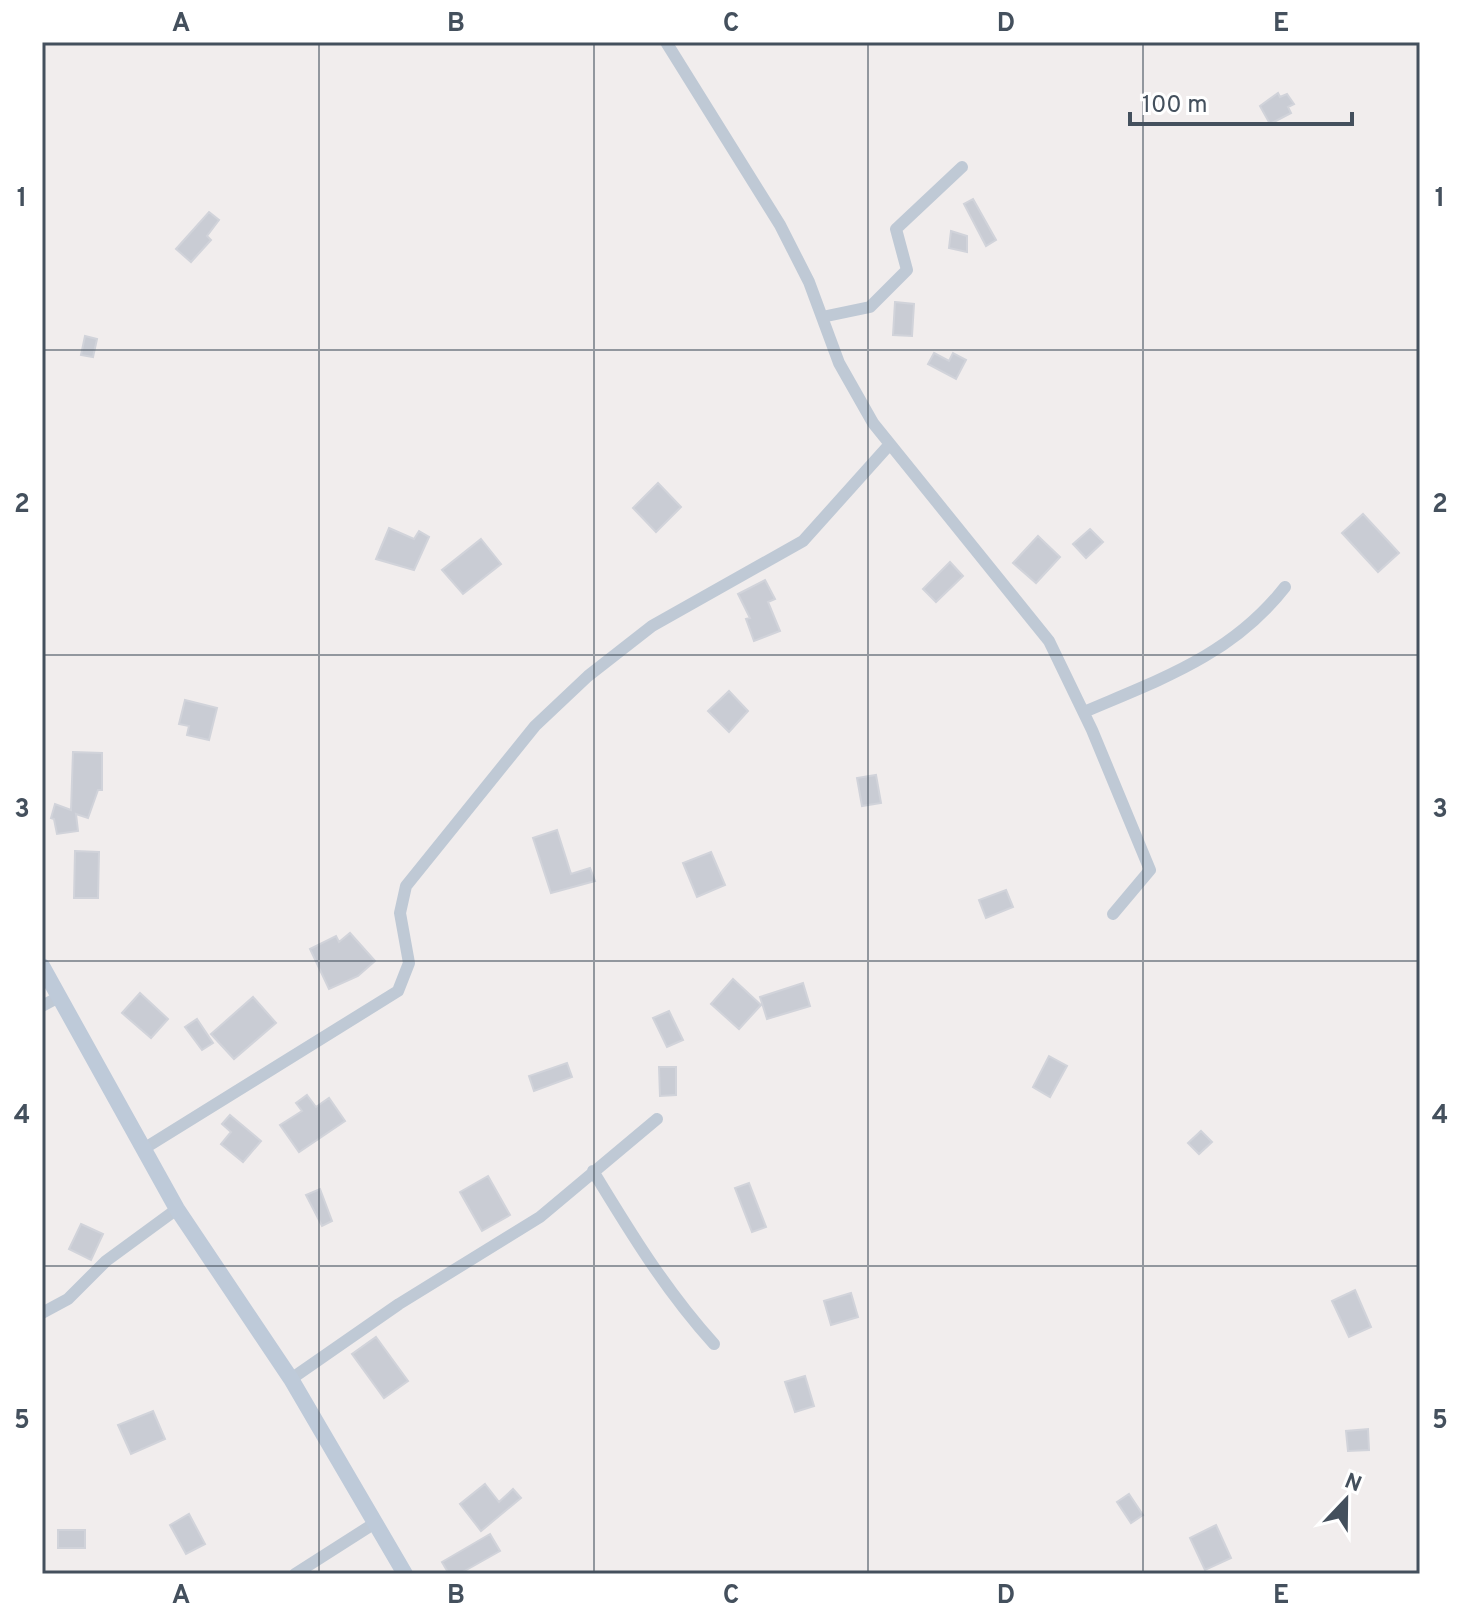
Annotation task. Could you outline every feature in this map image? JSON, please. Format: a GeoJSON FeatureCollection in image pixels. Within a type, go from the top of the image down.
{"type":"FeatureCollection","features":[{"type":"Feature","properties":{"kind":"main road"},"geometry":{"type":"LineString","coordinates":[[42,966],[177,1209],[291,1379],[405,1574]]}},
{"type":"Feature","properties":{"kind":"street"},"geometry":{"type":"LineString","coordinates":[[666,42],[780,225],[822,317],[839,363],[873,423],[1049,641],[1084,712],[1150,870],[1113,914]]}},
{"type":"Feature","properties":{"kind":"street"},"geometry":{"type":"LineString","coordinates":[[822,317],[870,307],[907,270],[896,229],[962,167]]}},
{"type":"Feature","properties":{"kind":"street"},"geometry":{"type":"LineString","coordinates":[[145,1148],[398,991],[409,963],[400,913],[406,886],[535,726],[588,676],[652,626],[803,541],[890,444]]}},
{"type":"Feature","properties":{"kind":"street"},"geometry":{"type":"LineString","coordinates":[[1084,712],[1199,663],[1261,618],[1285,587]]}},
{"type":"Feature","properties":{"kind":"street"},"geometry":{"type":"LineString","coordinates":[[42,1006],[59,997]]}},
{"type":"Feature","properties":{"kind":"street"},"geometry":{"type":"LineString","coordinates":[[291,1379],[399,1304],[540,1217],[657,1119]]}},
{"type":"Feature","properties":{"kind":"street"},"geometry":{"type":"LineString","coordinates":[[593,1171],[644,1254],[683,1309],[714,1344]]}},
{"type":"Feature","properties":{"kind":"street"},"geometry":{"type":"LineString","coordinates":[[42,1313],[68,1299],[106,1261],[177,1209]]}},
{"type":"Feature","properties":{"kind":"street"},"geometry":{"type":"LineString","coordinates":[[295,1574],[375,1523]]}},
{"type":"Feature","properties":{"kind":"building"},"geometry":{"type":"Polygon","coordinates":[[[1278,93],[1280,97],[1287,94],[1294,104],[1288,107],[1291,113],[1270,124],[1260,106],[1278,93]]]}},
{"type":"Feature","properties":{"kind":"building"},"geometry":{"type":"Polygon","coordinates":[[[973,199],[996,240],[986,246],[964,204],[973,199]]]}},
{"type":"Feature","properties":{"kind":"building"},"geometry":{"type":"Polygon","coordinates":[[[209,212],[219,220],[207,236],[211,240],[191,262],[176,249],[209,212]]]}},
{"type":"Feature","properties":{"kind":"building"},"geometry":{"type":"Polygon","coordinates":[[[951,231],[967,236],[967,252],[949,248],[951,231]]]}},
{"type":"Feature","properties":{"kind":"building"},"geometry":{"type":"Polygon","coordinates":[[[895,302],[914,304],[912,336],[893,335],[895,302]]]}},
{"type":"Feature","properties":{"kind":"building"},"geometry":{"type":"Polygon","coordinates":[[[85,336],[97,339],[93,357],[81,355],[85,336]]]}},
{"type":"Feature","properties":{"kind":"building"},"geometry":{"type":"Polygon","coordinates":[[[934,353],[949,361],[953,353],[966,360],[956,379],[928,364],[934,353]]]}},
{"type":"Feature","properties":{"kind":"building"},"geometry":{"type":"Polygon","coordinates":[[[658,483],[681,507],[656,532],[633,508],[658,483]]]}},
{"type":"Feature","properties":{"kind":"building"},"geometry":{"type":"Polygon","coordinates":[[[1363,514],[1399,553],[1378,572],[1342,533],[1363,514]]]}},
{"type":"Feature","properties":{"kind":"building"},"geometry":{"type":"Polygon","coordinates":[[[389,528],[414,539],[419,531],[429,537],[414,570],[376,559],[389,528]]]}},
{"type":"Feature","properties":{"kind":"building"},"geometry":{"type":"Polygon","coordinates":[[[1090,529],[1103,542],[1086,558],[1073,544],[1090,529]]]}},
{"type":"Feature","properties":{"kind":"building"},"geometry":{"type":"Polygon","coordinates":[[[1038,536],[1060,557],[1036,583],[1013,563],[1038,536]]]}},
{"type":"Feature","properties":{"kind":"building"},"geometry":{"type":"Polygon","coordinates":[[[481,539],[501,564],[463,594],[442,570],[481,539]]]}},
{"type":"Feature","properties":{"kind":"building"},"geometry":{"type":"Polygon","coordinates":[[[950,562],[963,576],[936,602],[923,589],[950,562]]]}},
{"type":"Feature","properties":{"kind":"building"},"geometry":{"type":"Polygon","coordinates":[[[765,580],[775,599],[768,602],[780,631],[754,641],[746,619],[750,618],[738,594],[765,580]]]}},
{"type":"Feature","properties":{"kind":"building"},"geometry":{"type":"Polygon","coordinates":[[[729,691],[748,711],[729,732],[708,711],[729,691]]]}},
{"type":"Feature","properties":{"kind":"building"},"geometry":{"type":"Polygon","coordinates":[[[185,700],[217,708],[209,740],[187,735],[189,726],[179,724],[185,700]]]}},
{"type":"Feature","properties":{"kind":"building"},"geometry":{"type":"Polygon","coordinates":[[[73,752],[102,753],[102,790],[98,790],[88,818],[76,814],[78,831],[57,834],[54,819],[51,818],[55,804],[71,810],[73,752]]]}},
{"type":"Feature","properties":{"kind":"building"},"geometry":{"type":"Polygon","coordinates":[[[876,775],[881,803],[862,806],[857,778],[876,775]]]}},
{"type":"Feature","properties":{"kind":"building"},"geometry":{"type":"Polygon","coordinates":[[[557,830],[571,874],[590,868],[595,881],[551,893],[533,838],[557,830]]]}},
{"type":"Feature","properties":{"kind":"building"},"geometry":{"type":"Polygon","coordinates":[[[75,851],[99,852],[98,898],[74,898],[75,851]]]}},
{"type":"Feature","properties":{"kind":"building"},"geometry":{"type":"Polygon","coordinates":[[[711,852],[725,885],[697,897],[683,863],[711,852]]]}},
{"type":"Feature","properties":{"kind":"building"},"geometry":{"type":"Polygon","coordinates":[[[1006,890],[1013,907],[986,918],[979,900],[1006,890]]]}},
{"type":"Feature","properties":{"kind":"building"},"geometry":{"type":"Polygon","coordinates":[[[350,933],[375,961],[358,976],[329,989],[310,949],[336,936],[339,942],[350,933]]]}},
{"type":"Feature","properties":{"kind":"building"},"geometry":{"type":"Polygon","coordinates":[[[733,979],[761,1005],[739,1029],[711,1004],[733,979]]]}},
{"type":"Feature","properties":{"kind":"building"},"geometry":{"type":"Polygon","coordinates":[[[803,983],[810,1006],[767,1019],[760,997],[803,983]]]}},
{"type":"Feature","properties":{"kind":"building"},"geometry":{"type":"Polygon","coordinates":[[[140,993],[168,1019],[151,1038],[122,1013],[140,993]]]}},
{"type":"Feature","properties":{"kind":"building"},"geometry":{"type":"Polygon","coordinates":[[[253,997],[276,1023],[234,1059],[211,1034],[253,997]]]}},
{"type":"Feature","properties":{"kind":"building"},"geometry":{"type":"Polygon","coordinates":[[[669,1011],[683,1040],[667,1047],[653,1018],[669,1011]]]}},
{"type":"Feature","properties":{"kind":"building"},"geometry":{"type":"Polygon","coordinates":[[[197,1019],[213,1043],[202,1050],[185,1027],[197,1019]]]}},
{"type":"Feature","properties":{"kind":"building"},"geometry":{"type":"Polygon","coordinates":[[[1049,1056],[1067,1066],[1050,1097],[1033,1087],[1049,1056]]]}},
{"type":"Feature","properties":{"kind":"building"},"geometry":{"type":"Polygon","coordinates":[[[567,1063],[572,1077],[534,1091],[529,1076],[567,1063]]]}},
{"type":"Feature","properties":{"kind":"building"},"geometry":{"type":"Polygon","coordinates":[[[659,1067],[676,1067],[676,1095],[660,1096],[659,1067]]]}},
{"type":"Feature","properties":{"kind":"building"},"geometry":{"type":"Polygon","coordinates":[[[307,1095],[316,1107],[329,1098],[345,1121],[299,1152],[280,1125],[302,1111],[296,1103],[307,1095]]]}},
{"type":"Feature","properties":{"kind":"building"},"geometry":{"type":"Polygon","coordinates":[[[230,1115],[261,1141],[243,1162],[221,1144],[231,1132],[222,1124],[230,1115]]]}},
{"type":"Feature","properties":{"kind":"building"},"geometry":{"type":"Polygon","coordinates":[[[1201,1131],[1212,1142],[1199,1154],[1188,1143],[1201,1131]]]}},
{"type":"Feature","properties":{"kind":"building"},"geometry":{"type":"Polygon","coordinates":[[[488,1176],[510,1215],[482,1231],[460,1192],[488,1176]]]}},
{"type":"Feature","properties":{"kind":"building"},"geometry":{"type":"Polygon","coordinates":[[[749,1183],[766,1227],[752,1232],[735,1188],[749,1183]]]}},
{"type":"Feature","properties":{"kind":"building"},"geometry":{"type":"Polygon","coordinates":[[[320,1189],[332,1221],[322,1226],[306,1195],[320,1189]]]}},
{"type":"Feature","properties":{"kind":"building"},"geometry":{"type":"Polygon","coordinates":[[[81,1224],[103,1234],[91,1260],[69,1249],[81,1224]]]}},
{"type":"Feature","properties":{"kind":"building"},"geometry":{"type":"Polygon","coordinates":[[[1355,1290],[1371,1327],[1349,1337],[1332,1301],[1355,1290]]]}},
{"type":"Feature","properties":{"kind":"building"},"geometry":{"type":"Polygon","coordinates":[[[851,1293],[858,1317],[831,1325],[824,1301],[851,1293]]]}},
{"type":"Feature","properties":{"kind":"building"},"geometry":{"type":"Polygon","coordinates":[[[376,1337],[408,1381],[384,1398],[352,1354],[376,1337]]]}},
{"type":"Feature","properties":{"kind":"building"},"geometry":{"type":"Polygon","coordinates":[[[805,1376],[814,1406],[795,1412],[785,1382],[805,1376]]]}},
{"type":"Feature","properties":{"kind":"building"},"geometry":{"type":"Polygon","coordinates":[[[153,1411],[165,1439],[131,1454],[118,1425],[153,1411]]]}},
{"type":"Feature","properties":{"kind":"building"},"geometry":{"type":"Polygon","coordinates":[[[1368,1429],[1369,1450],[1348,1451],[1346,1431],[1368,1429]]]}},
{"type":"Feature","properties":{"kind":"building"},"geometry":{"type":"Polygon","coordinates":[[[485,1484],[499,1502],[513,1489],[521,1498],[481,1531],[460,1504],[485,1484]]]}},
{"type":"Feature","properties":{"kind":"building"},"geometry":{"type":"Polygon","coordinates":[[[1129,1494],[1143,1515],[1131,1523],[1117,1502],[1129,1494]]]}},
{"type":"Feature","properties":{"kind":"building"},"geometry":{"type":"Polygon","coordinates":[[[189,1514],[205,1544],[186,1554],[170,1525],[189,1514]]]}},
{"type":"Feature","properties":{"kind":"building"},"geometry":{"type":"Polygon","coordinates":[[[1216,1525],[1231,1558],[1205,1570],[1190,1538],[1216,1525]]]}},
{"type":"Feature","properties":{"kind":"building"},"geometry":{"type":"Polygon","coordinates":[[[58,1530],[85,1530],[85,1548],[58,1548],[58,1530]]]}},
{"type":"Feature","properties":{"kind":"building"},"geometry":{"type":"Polygon","coordinates":[[[490,1534],[500,1551],[459,1574],[449,1574],[442,1562],[490,1534]]]}}]}
